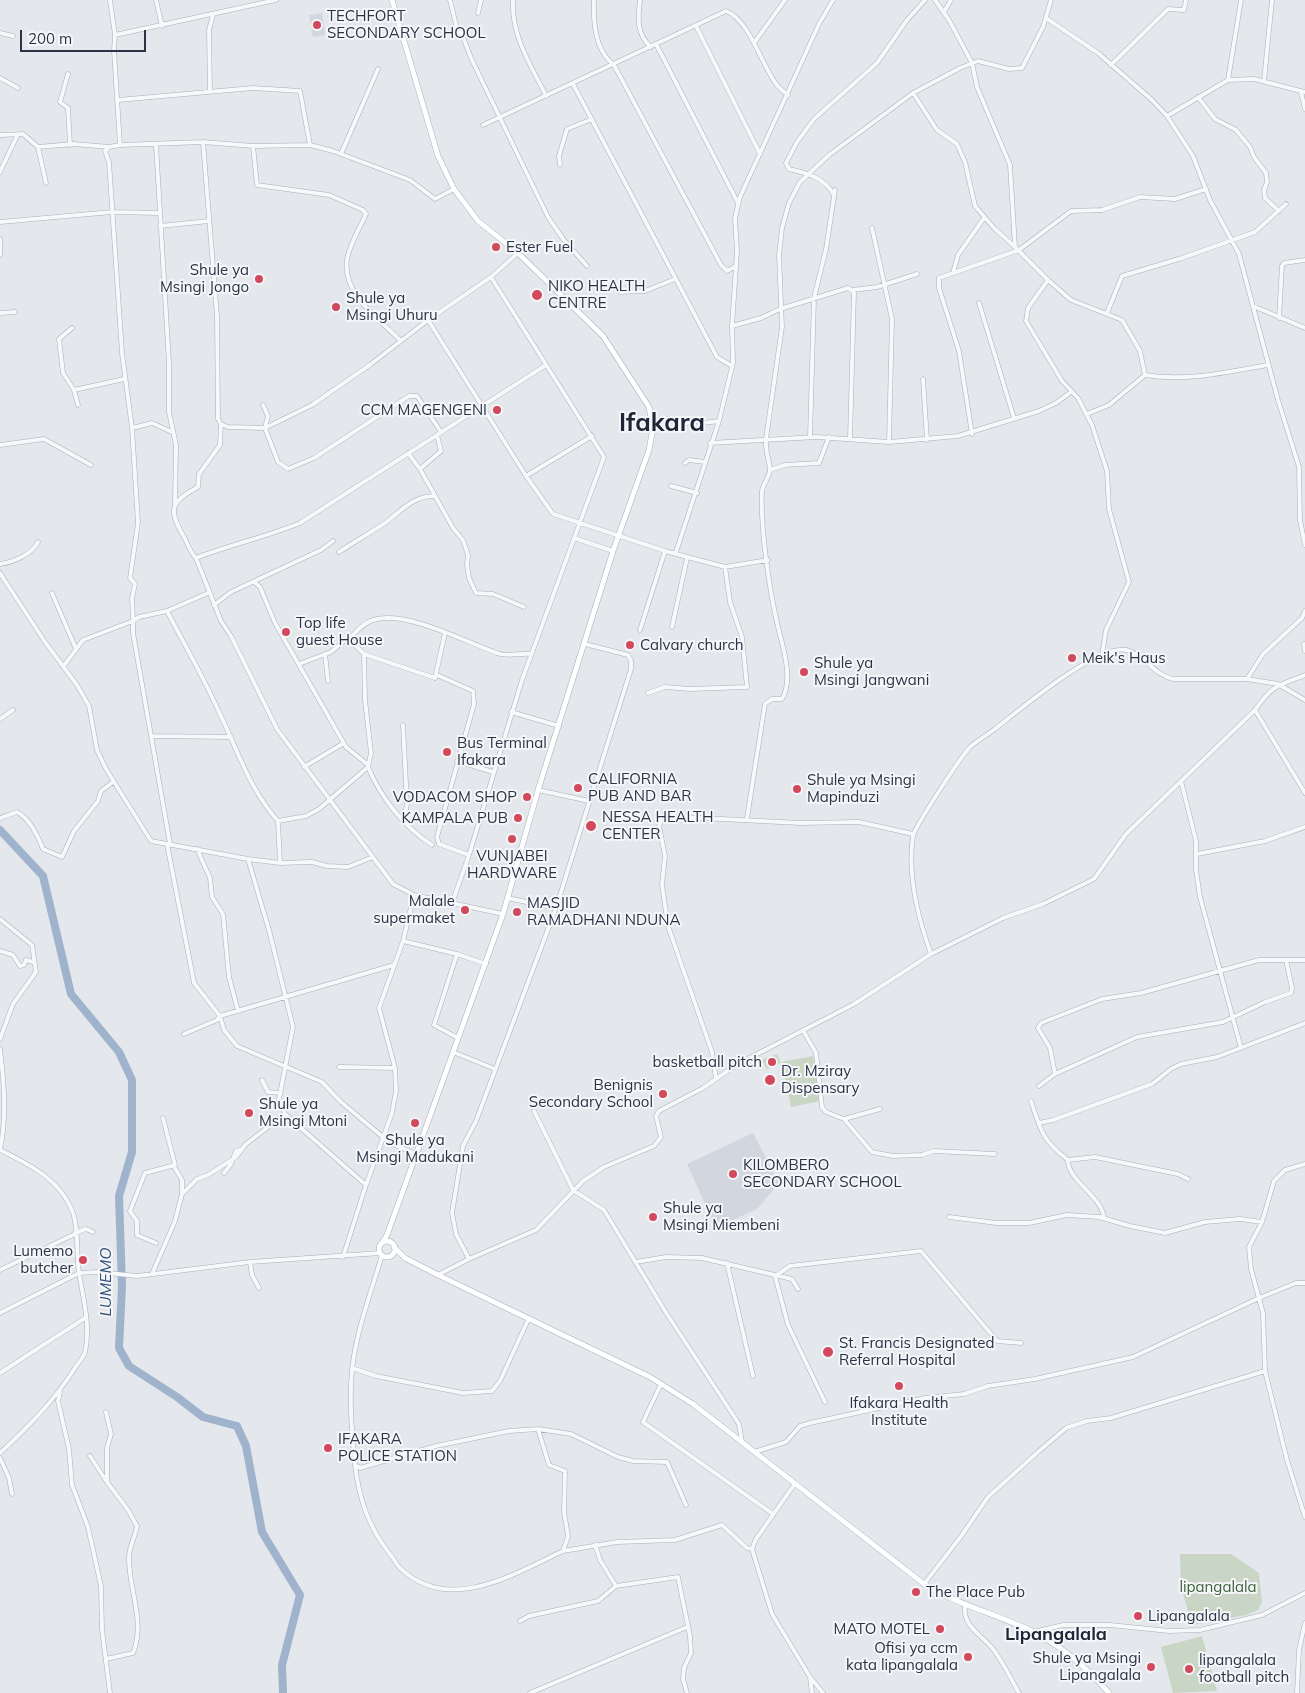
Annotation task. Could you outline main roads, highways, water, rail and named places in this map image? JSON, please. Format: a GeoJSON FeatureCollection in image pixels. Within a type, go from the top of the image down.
{"type":"FeatureCollection","features":[{"type":"Feature","properties":{"kind":"main road"},"geometry":{"type":"LineString","coordinates":[[392,0],[438,156],[454,190],[478,220],[518,253],[603,336],[648,408],[653,428],[649,450],[613,551],[538,790],[503,914],[388,1230],[379,1248],[381,1254],[389,1257],[405,1258]]}},
{"type":"Feature","properties":{"kind":"main road"},"geometry":{"type":"LineString","coordinates":[[388,1230],[394,1253],[389,1257]]}},
{"type":"Feature","properties":{"kind":"main road"},"geometry":{"type":"LineString","coordinates":[[382,1243],[388,1242],[405,1258],[661,1384],[693,1404],[794,1485],[924,1584],[965,1606],[1001,1617],[1034,1632],[1070,1655],[1109,1693]]}},
{"type":"Feature","properties":{"kind":"waterway","name":"LUMEMO"},"geometry":{"type":"LineString","coordinates":[[0,830],[43,876],[71,994],[119,1052],[132,1080],[132,1152],[119,1196],[122,1286],[119,1348],[129,1366],[177,1397],[203,1417],[237,1426],[246,1446],[262,1532],[300,1595],[282,1665],[283,1693]]}},
{"type":"Feature","properties":{"kind":"place","name":"TECHFORT SECONDARY SCHOOL"},"geometry":{"type":"Point","coordinates":[317,25]}},
{"type":"Feature","properties":{"kind":"place","name":"Ester Fuel"},"geometry":{"type":"Point","coordinates":[496,247]}},
{"type":"Feature","properties":{"kind":"place","name":"Shule ya Msingi Jongo"},"geometry":{"type":"Point","coordinates":[259,279]}},
{"type":"Feature","properties":{"kind":"place","name":"NIKO HEALTH CENTRE"},"geometry":{"type":"Point","coordinates":[537,295]}},
{"type":"Feature","properties":{"kind":"place","name":"Shule ya Msingi Uhuru"},"geometry":{"type":"Point","coordinates":[336,307]}},
{"type":"Feature","properties":{"kind":"place","name":"CCM MAGENGENI"},"geometry":{"type":"Point","coordinates":[497,410]}},
{"type":"Feature","properties":{"kind":"place","name":"Top life guest House"},"geometry":{"type":"Point","coordinates":[286,632]}},
{"type":"Feature","properties":{"kind":"place","name":"Calvary church"},"geometry":{"type":"Point","coordinates":[630,645]}},
{"type":"Feature","properties":{"kind":"place","name":"Meik's Haus"},"geometry":{"type":"Point","coordinates":[1072,658]}},
{"type":"Feature","properties":{"kind":"place","name":"Shule ya Msingi Jangwani"},"geometry":{"type":"Point","coordinates":[804,672]}},
{"type":"Feature","properties":{"kind":"place","name":"Bus Terminal Ifakara"},"geometry":{"type":"Point","coordinates":[447,752]}},
{"type":"Feature","properties":{"kind":"place","name":"CALIFORNIA PUB AND BAR"},"geometry":{"type":"Point","coordinates":[578,788]}},
{"type":"Feature","properties":{"kind":"place","name":"Shule ya Msingi Mapinduzi"},"geometry":{"type":"Point","coordinates":[797,789]}},
{"type":"Feature","properties":{"kind":"place","name":"VODACOM SHOP"},"geometry":{"type":"Point","coordinates":[527,797]}},
{"type":"Feature","properties":{"kind":"place","name":"KAMPALA PUB"},"geometry":{"type":"Point","coordinates":[518,818]}},
{"type":"Feature","properties":{"kind":"place","name":"NESSA HEALTH CENTER"},"geometry":{"type":"Point","coordinates":[591,826]}},
{"type":"Feature","properties":{"kind":"place","name":"VUNJABEI HARDWARE"},"geometry":{"type":"Point","coordinates":[512,839]}},
{"type":"Feature","properties":{"kind":"place","name":"Malale supermaket"},"geometry":{"type":"Point","coordinates":[465,910]}},
{"type":"Feature","properties":{"kind":"place","name":"MASJID RAMADHANI NDUNA"},"geometry":{"type":"Point","coordinates":[517,912]}},
{"type":"Feature","properties":{"kind":"place","name":"basketball pitch"},"geometry":{"type":"Point","coordinates":[772,1062]}},
{"type":"Feature","properties":{"kind":"place","name":"Dr. Mziray Dispensary"},"geometry":{"type":"Point","coordinates":[770,1080]}},
{"type":"Feature","properties":{"kind":"place","name":"Benignis Secondary School"},"geometry":{"type":"Point","coordinates":[663,1094]}},
{"type":"Feature","properties":{"kind":"place","name":"Shule ya Msingi Mtoni"},"geometry":{"type":"Point","coordinates":[249,1113]}},
{"type":"Feature","properties":{"kind":"place","name":"Shule ya Msingi Madukani"},"geometry":{"type":"Point","coordinates":[415,1123]}},
{"type":"Feature","properties":{"kind":"place","name":"KILOMBERO SECONDARY SCHOOL"},"geometry":{"type":"Point","coordinates":[733,1174]}},
{"type":"Feature","properties":{"kind":"place","name":"Shule ya Msingi Miembeni"},"geometry":{"type":"Point","coordinates":[653,1217]}},
{"type":"Feature","properties":{"kind":"place","name":"Lumemo butcher"},"geometry":{"type":"Point","coordinates":[83,1260]}},
{"type":"Feature","properties":{"kind":"place","name":"St. Francis Designated Referral Hospital"},"geometry":{"type":"Point","coordinates":[828,1352]}},
{"type":"Feature","properties":{"kind":"place","name":"Ifakara Health Institute"},"geometry":{"type":"Point","coordinates":[899,1386]}},
{"type":"Feature","properties":{"kind":"place","name":"IFAKARA POLICE STATION"},"geometry":{"type":"Point","coordinates":[328,1448]}},
{"type":"Feature","properties":{"kind":"place","name":"The Place Pub"},"geometry":{"type":"Point","coordinates":[916,1592]}},
{"type":"Feature","properties":{"kind":"place","name":"Lipangalala"},"geometry":{"type":"Point","coordinates":[1138,1616]}},
{"type":"Feature","properties":{"kind":"place","name":"MATO MOTEL"},"geometry":{"type":"Point","coordinates":[940,1629]}},
{"type":"Feature","properties":{"kind":"place","name":"Ofisi ya ccm kata lipangalala"},"geometry":{"type":"Point","coordinates":[968,1657]}},
{"type":"Feature","properties":{"kind":"place","name":"Shule ya Msingi Lipangalala"},"geometry":{"type":"Point","coordinates":[1151,1667]}},
{"type":"Feature","properties":{"kind":"place","name":"lipangalala football pitch"},"geometry":{"type":"Point","coordinates":[1189,1669]}},
{"type":"Feature","properties":{"kind":"district","name":"Ifakara"},"geometry":{"type":"Point","coordinates":[662,423]}},
{"type":"Feature","properties":{"kind":"district","name":"Lipangalala"},"geometry":{"type":"Point","coordinates":[1056,1635]}},
{"type":"Feature","properties":{"kind":"park label","name":"lipangalala"},"geometry":{"type":"Point","coordinates":[1218,1587]}}]}
